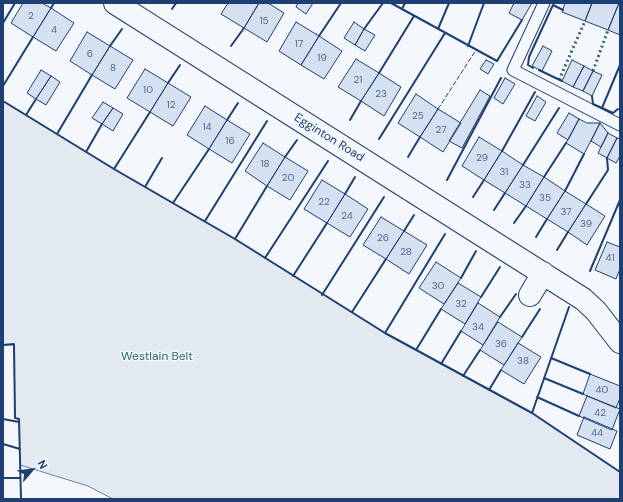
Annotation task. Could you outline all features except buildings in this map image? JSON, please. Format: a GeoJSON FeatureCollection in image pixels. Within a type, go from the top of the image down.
{"type":"FeatureCollection","features":[{"type":"Feature","properties":{"kind":"street","name":"Egginton Road"},"geometry":{"type":"LineString","coordinates":[[115,3],[583,299],[596,311],[620,342]]}},
{"type":"Feature","properties":{"kind":"street"},"geometry":{"type":"LineString","coordinates":[[530,295],[543,273]]}},
{"type":"Feature","properties":{"kind":"lane"},"geometry":{"type":"LineString","coordinates":[[544,3],[514,70],[620,125]]}},
{"type":"Feature","properties":{"kind":"green space","name":"Westlain Belt"},"geometry":{"type":"Polygon","coordinates":[[[3,101],[114,169],[235,239],[385,333],[532,413],[620,472],[620,499],[113,499],[88,486],[20,465],[19,419],[15,418],[14,345],[3,345],[3,101]]]}},
{"type":"Feature","properties":{"kind":"hedge"},"geometry":{"type":"LineString","coordinates":[[559,80],[585,21]]}},
{"type":"Feature","properties":{"kind":"hedge"},"geometry":{"type":"LineString","coordinates":[[593,71],[608,30]]}},
{"type":"Feature","properties":{"kind":"fence"},"geometry":{"type":"LineString","coordinates":[[438,109],[476,50]]}},
{"type":"Feature","properties":{"kind":"wall"},"geometry":{"type":"LineString","coordinates":[[3,23],[15,3]]}},
{"type":"Feature","properties":{"kind":"wall"},"geometry":{"type":"LineString","coordinates":[[51,8],[54,3]]}},
{"type":"Feature","properties":{"kind":"wall"},"geometry":{"type":"LineString","coordinates":[[172,9],[176,3]]}},
{"type":"Feature","properties":{"kind":"wall"},"geometry":{"type":"LineString","coordinates":[[319,36],[341,3]]}},
{"type":"Feature","properties":{"kind":"wall"},"geometry":{"type":"LineString","coordinates":[[364,29],[383,3]]}},
{"type":"Feature","properties":{"kind":"wall"},"geometry":{"type":"LineString","coordinates":[[391,3],[497,61],[522,20]]}},
{"type":"Feature","properties":{"kind":"wall"},"geometry":{"type":"LineString","coordinates":[[402,9],[405,3]]}},
{"type":"Feature","properties":{"kind":"wall"},"geometry":{"type":"LineString","coordinates":[[438,29],[449,3]]}},
{"type":"Feature","properties":{"kind":"wall"},"geometry":{"type":"LineString","coordinates":[[468,46],[484,3]]}},
{"type":"Feature","properties":{"kind":"wall"},"geometry":{"type":"LineString","coordinates":[[533,68],[528,65],[529,57],[553,5],[563,10]]}},
{"type":"Feature","properties":{"kind":"wall"},"geometry":{"type":"LineString","coordinates":[[379,73],[414,16]]}},
{"type":"Feature","properties":{"kind":"wall"},"geometry":{"type":"LineString","coordinates":[[231,46],[244,28]]}},
{"type":"Feature","properties":{"kind":"wall"},"geometry":{"type":"LineString","coordinates":[[110,46],[122,29]]}},
{"type":"Feature","properties":{"kind":"wall"},"geometry":{"type":"LineString","coordinates":[[379,139],[445,33]]}},
{"type":"Feature","properties":{"kind":"wall"},"geometry":{"type":"LineString","coordinates":[[3,86],[33,37]]}},
{"type":"Feature","properties":{"kind":"wall"},"geometry":{"type":"LineString","coordinates":[[168,83],[180,65]]}},
{"type":"Feature","properties":{"kind":"wall"},"geometry":{"type":"LineString","coordinates":[[602,108],[620,65]]}},
{"type":"Feature","properties":{"kind":"wall"},"geometry":{"type":"LineString","coordinates":[[539,70],[562,81]]}},
{"type":"Feature","properties":{"kind":"wall"},"geometry":{"type":"LineString","coordinates":[[57,134],[92,75]]}},
{"type":"Feature","properties":{"kind":"wall"},"geometry":{"type":"LineString","coordinates":[[447,180],[501,78]]}},
{"type":"Feature","properties":{"kind":"wall"},"geometry":{"type":"LineString","coordinates":[[502,151],[535,92]]}},
{"type":"Feature","properties":{"kind":"wall"},"geometry":{"type":"LineString","coordinates":[[592,96],[593,104],[613,113],[618,109]]}},
{"type":"Feature","properties":{"kind":"wall"},"geometry":{"type":"LineString","coordinates":[[26,115],[36,99]]}},
{"type":"Feature","properties":{"kind":"wall"},"geometry":{"type":"LineString","coordinates":[[3,101],[114,169],[235,239],[385,333],[532,413],[620,472]]}},
{"type":"Feature","properties":{"kind":"wall"},"geometry":{"type":"LineString","coordinates":[[350,120],[361,101]]}},
{"type":"Feature","properties":{"kind":"wall"},"geometry":{"type":"LineString","coordinates":[[227,120],[238,103]]}},
{"type":"Feature","properties":{"kind":"wall"},"geometry":{"type":"LineString","coordinates":[[523,165],[559,108]]}},
{"type":"Feature","properties":{"kind":"wall"},"geometry":{"type":"LineString","coordinates":[[114,169],[150,112]]}},
{"type":"Feature","properties":{"kind":"wall"},"geometry":{"type":"LineString","coordinates":[[205,221],[267,121]]}},
{"type":"Feature","properties":{"kind":"wall"},"geometry":{"type":"LineString","coordinates":[[86,152],[102,124]]}},
{"type":"Feature","properties":{"kind":"wall"},"geometry":{"type":"LineString","coordinates":[[408,157],[420,137]]}},
{"type":"Feature","properties":{"kind":"wall"},"geometry":{"type":"LineString","coordinates":[[285,157],[297,140]]}},
{"type":"Feature","properties":{"kind":"wall"},"geometry":{"type":"LineString","coordinates":[[544,177],[566,143]]}},
{"type":"Feature","properties":{"kind":"wall"},"geometry":{"type":"LineString","coordinates":[[173,203],[209,149]]}},
{"type":"Feature","properties":{"kind":"wall"},"geometry":{"type":"LineString","coordinates":[[565,191],[584,154]]}},
{"type":"Feature","properties":{"kind":"wall"},"geometry":{"type":"LineString","coordinates":[[145,187],[162,158]]}},
{"type":"Feature","properties":{"kind":"wall"},"geometry":{"type":"LineString","coordinates":[[586,204],[608,170],[607,158]]}},
{"type":"Feature","properties":{"kind":"wall"},"geometry":{"type":"LineString","coordinates":[[265,258],[328,161]]}},
{"type":"Feature","properties":{"kind":"wall"},"geometry":{"type":"LineString","coordinates":[[345,194],[355,177]]}},
{"type":"Feature","properties":{"kind":"wall"},"geometry":{"type":"LineString","coordinates":[[473,197],[484,180]]}},
{"type":"Feature","properties":{"kind":"wall"},"geometry":{"type":"LineString","coordinates":[[235,239],[267,186]]}},
{"type":"Feature","properties":{"kind":"wall"},"geometry":{"type":"LineString","coordinates":[[494,210],[505,193]]}},
{"type":"Feature","properties":{"kind":"wall"},"geometry":{"type":"LineString","coordinates":[[322,295],[384,197]]}},
{"type":"Feature","properties":{"kind":"wall"},"geometry":{"type":"LineString","coordinates":[[590,271],[620,200]]}},
{"type":"Feature","properties":{"kind":"wall"},"geometry":{"type":"LineString","coordinates":[[514,223],[526,206]]}},
{"type":"Feature","properties":{"kind":"wall"},"geometry":{"type":"LineString","coordinates":[[404,231],[414,215]]}},
{"type":"Feature","properties":{"kind":"wall"},"geometry":{"type":"LineString","coordinates":[[536,237],[547,219]]}},
{"type":"Feature","properties":{"kind":"wall"},"geometry":{"type":"LineString","coordinates":[[293,276],[327,223]]}},
{"type":"Feature","properties":{"kind":"wall"},"geometry":{"type":"LineString","coordinates":[[557,250],[568,232]]}},
{"type":"Feature","properties":{"kind":"wall"},"geometry":{"type":"LineString","coordinates":[[385,333],[445,234]]}},
{"type":"Feature","properties":{"kind":"wall"},"geometry":{"type":"LineString","coordinates":[[461,278],[476,251]]}},
{"type":"Feature","properties":{"kind":"wall"},"geometry":{"type":"LineString","coordinates":[[352,312],[386,259]]}},
{"type":"Feature","properties":{"kind":"wall"},"geometry":{"type":"LineString","coordinates":[[481,297],[500,267]]}},
{"type":"Feature","properties":{"kind":"wall"},"geometry":{"type":"LineString","coordinates":[[500,317],[516,294]]}},
{"type":"Feature","properties":{"kind":"wall"},"geometry":{"type":"LineString","coordinates":[[532,413],[569,307]]}},
{"type":"Feature","properties":{"kind":"wall"},"geometry":{"type":"LineString","coordinates":[[416,350],[441,309]]}},
{"type":"Feature","properties":{"kind":"wall"},"geometry":{"type":"LineString","coordinates":[[522,337],[540,309]]}},
{"type":"Feature","properties":{"kind":"wall"},"geometry":{"type":"LineString","coordinates":[[441,364],[461,331]]}},
{"type":"Feature","properties":{"kind":"wall"},"geometry":{"type":"LineString","coordinates":[[3,345],[14,344],[15,418],[19,419],[21,499]]}},
{"type":"Feature","properties":{"kind":"wall"},"geometry":{"type":"LineString","coordinates":[[463,376],[480,350]]}},
{"type":"Feature","properties":{"kind":"wall"},"geometry":{"type":"LineString","coordinates":[[551,358],[590,374]]}},
{"type":"Feature","properties":{"kind":"wall"},"geometry":{"type":"LineString","coordinates":[[489,390],[501,370]]}},
{"type":"Feature","properties":{"kind":"wall"},"geometry":{"type":"LineString","coordinates":[[544,378],[583,394]]}},
{"type":"Feature","properties":{"kind":"wall"},"geometry":{"type":"LineString","coordinates":[[537,397],[579,416]]}},
{"type":"Feature","properties":{"kind":"wall"},"geometry":{"type":"LineString","coordinates":[[3,419],[19,422]]}},
{"type":"Feature","properties":{"kind":"wall"},"geometry":{"type":"LineString","coordinates":[[3,444],[20,449]]}},
{"type":"Feature","properties":{"kind":"wall"},"geometry":{"type":"LineString","coordinates":[[3,478],[20,478]]}}]}
